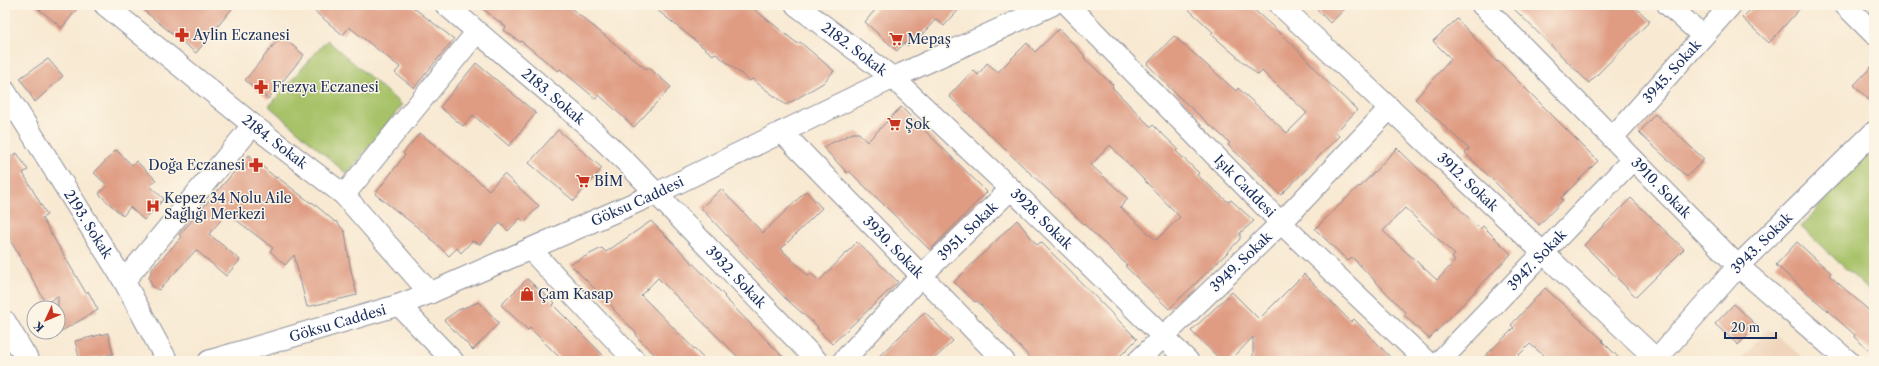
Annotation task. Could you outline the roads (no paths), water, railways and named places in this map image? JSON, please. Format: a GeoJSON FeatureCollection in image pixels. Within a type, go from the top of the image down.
{"type":"FeatureCollection","features":[{"type":"Feature","properties":{"kind":"main road"},"geometry":{"type":"LineString","coordinates":[[5,322],[28,361]]}},
{"type":"Feature","properties":{"kind":"street","name":"2184. Sokak"},"geometry":{"type":"LineString","coordinates":[[105,5],[253,125],[344,195],[430,293]]}},
{"type":"Feature","properties":{"kind":"street","name":"2183. Sokak"},"geometry":{"type":"LineString","coordinates":[[446,5],[588,126],[627,163],[655,194]]}},
{"type":"Feature","properties":{"kind":"street","name":"2182. Sokak"},"geometry":{"type":"LineString","coordinates":[[796,5],[893,78]]}},
{"type":"Feature","properties":{"kind":"street","name":"Göksu Caddesi"},"geometry":{"type":"LineString","coordinates":[[209,361],[267,354],[430,293],[655,194],[893,78],[1052,5]]}},
{"type":"Feature","properties":{"kind":"street","name":"Işık Caddesi"},"geometry":{"type":"LineString","coordinates":[[1068,5],[1281,223],[1426,361]]}},
{"type":"Feature","properties":{"kind":"street","name":"3912. Sokak"},"geometry":{"type":"LineString","coordinates":[[1280,5],[1656,360]]}},
{"type":"Feature","properties":{"kind":"street","name":"3910. Sokak"},"geometry":{"type":"LineString","coordinates":[[1482,5],[1738,266],[1848,361]]}},
{"type":"Feature","properties":{"kind":"street"},"geometry":{"type":"LineString","coordinates":[[1668,5],[1703,36]]}},
{"type":"Feature","properties":{"kind":"street","name":"3945. Sokak"},"geometry":{"type":"LineString","coordinates":[[1612,137],[1731,5]]}},
{"type":"Feature","properties":{"kind":"street"},"geometry":{"type":"LineString","coordinates":[[1845,5],[1874,34]]}},
{"type":"Feature","properties":{"kind":"street"},"geometry":{"type":"LineString","coordinates":[[344,195],[477,32]]}},
{"type":"Feature","properties":{"kind":"street","name":"3928. Sokak"},"geometry":{"type":"LineString","coordinates":[[893,78],[1011,189],[1188,361]]}},
{"type":"Feature","properties":{"kind":"street","name":"2193. Sokak"},"geometry":{"type":"LineString","coordinates":[[5,91],[124,281],[167,361]]}},
{"type":"Feature","properties":{"kind":"street","name":"3949. Sokak"},"geometry":{"type":"LineString","coordinates":[[1138,361],[1281,223],[1390,108]]}},
{"type":"Feature","properties":{"kind":"street"},"geometry":{"type":"LineString","coordinates":[[124,281],[253,125]]}},
{"type":"Feature","properties":{"kind":"street","name":"3930. Sokak"},"geometry":{"type":"LineString","coordinates":[[782,132],[1004,361]]}},
{"type":"Feature","properties":{"kind":"street","name":"3943. Sokak"},"geometry":{"type":"LineString","coordinates":[[1656,360],[1738,266],[1874,132]]}},
{"type":"Feature","properties":{"kind":"street","name":"3947. Sokak"},"geometry":{"type":"LineString","coordinates":[[1440,361],[1542,252],[1633,159]]}},
{"type":"Feature","properties":{"kind":"street","name":"3951. Sokak"},"geometry":{"type":"LineString","coordinates":[[842,361],[922,276],[1011,189]]}},
{"type":"Feature","properties":{"kind":"street","name":"3932. Sokak"},"geometry":{"type":"LineString","coordinates":[[655,194],[817,361]]}},
{"type":"Feature","properties":{"kind":"street"},"geometry":{"type":"LineString","coordinates":[[530,249],[635,361]]}},
{"type":"Feature","properties":{"kind":"street"},"geometry":{"type":"LineString","coordinates":[[399,305],[453,361]]}},
{"type":"Feature","properties":{"kind":"place","name":"Aylin Eczanesi"},"geometry":{"type":"Point","coordinates":[182,35]}},
{"type":"Feature","properties":{"kind":"place","name":"Mepaş"},"geometry":{"type":"Point","coordinates":[896,39]}},
{"type":"Feature","properties":{"kind":"place","name":"Frezya Eczanesi"},"geometry":{"type":"Point","coordinates":[261,87]}},
{"type":"Feature","properties":{"kind":"place","name":"Şok"},"geometry":{"type":"Point","coordinates":[894,124]}},
{"type":"Feature","properties":{"kind":"place","name":"Doğa Eczanesi"},"geometry":{"type":"Point","coordinates":[256,165]}},
{"type":"Feature","properties":{"kind":"place","name":"BİM"},"geometry":{"type":"Point","coordinates":[583,181]}},
{"type":"Feature","properties":{"kind":"place","name":"Kepez 34 Nolu Aile Sağlığı Merkezi"},"geometry":{"type":"Point","coordinates":[153,206]}},
{"type":"Feature","properties":{"kind":"place","name":"Çam Kasap"},"geometry":{"type":"Point","coordinates":[527,294]}}]}
